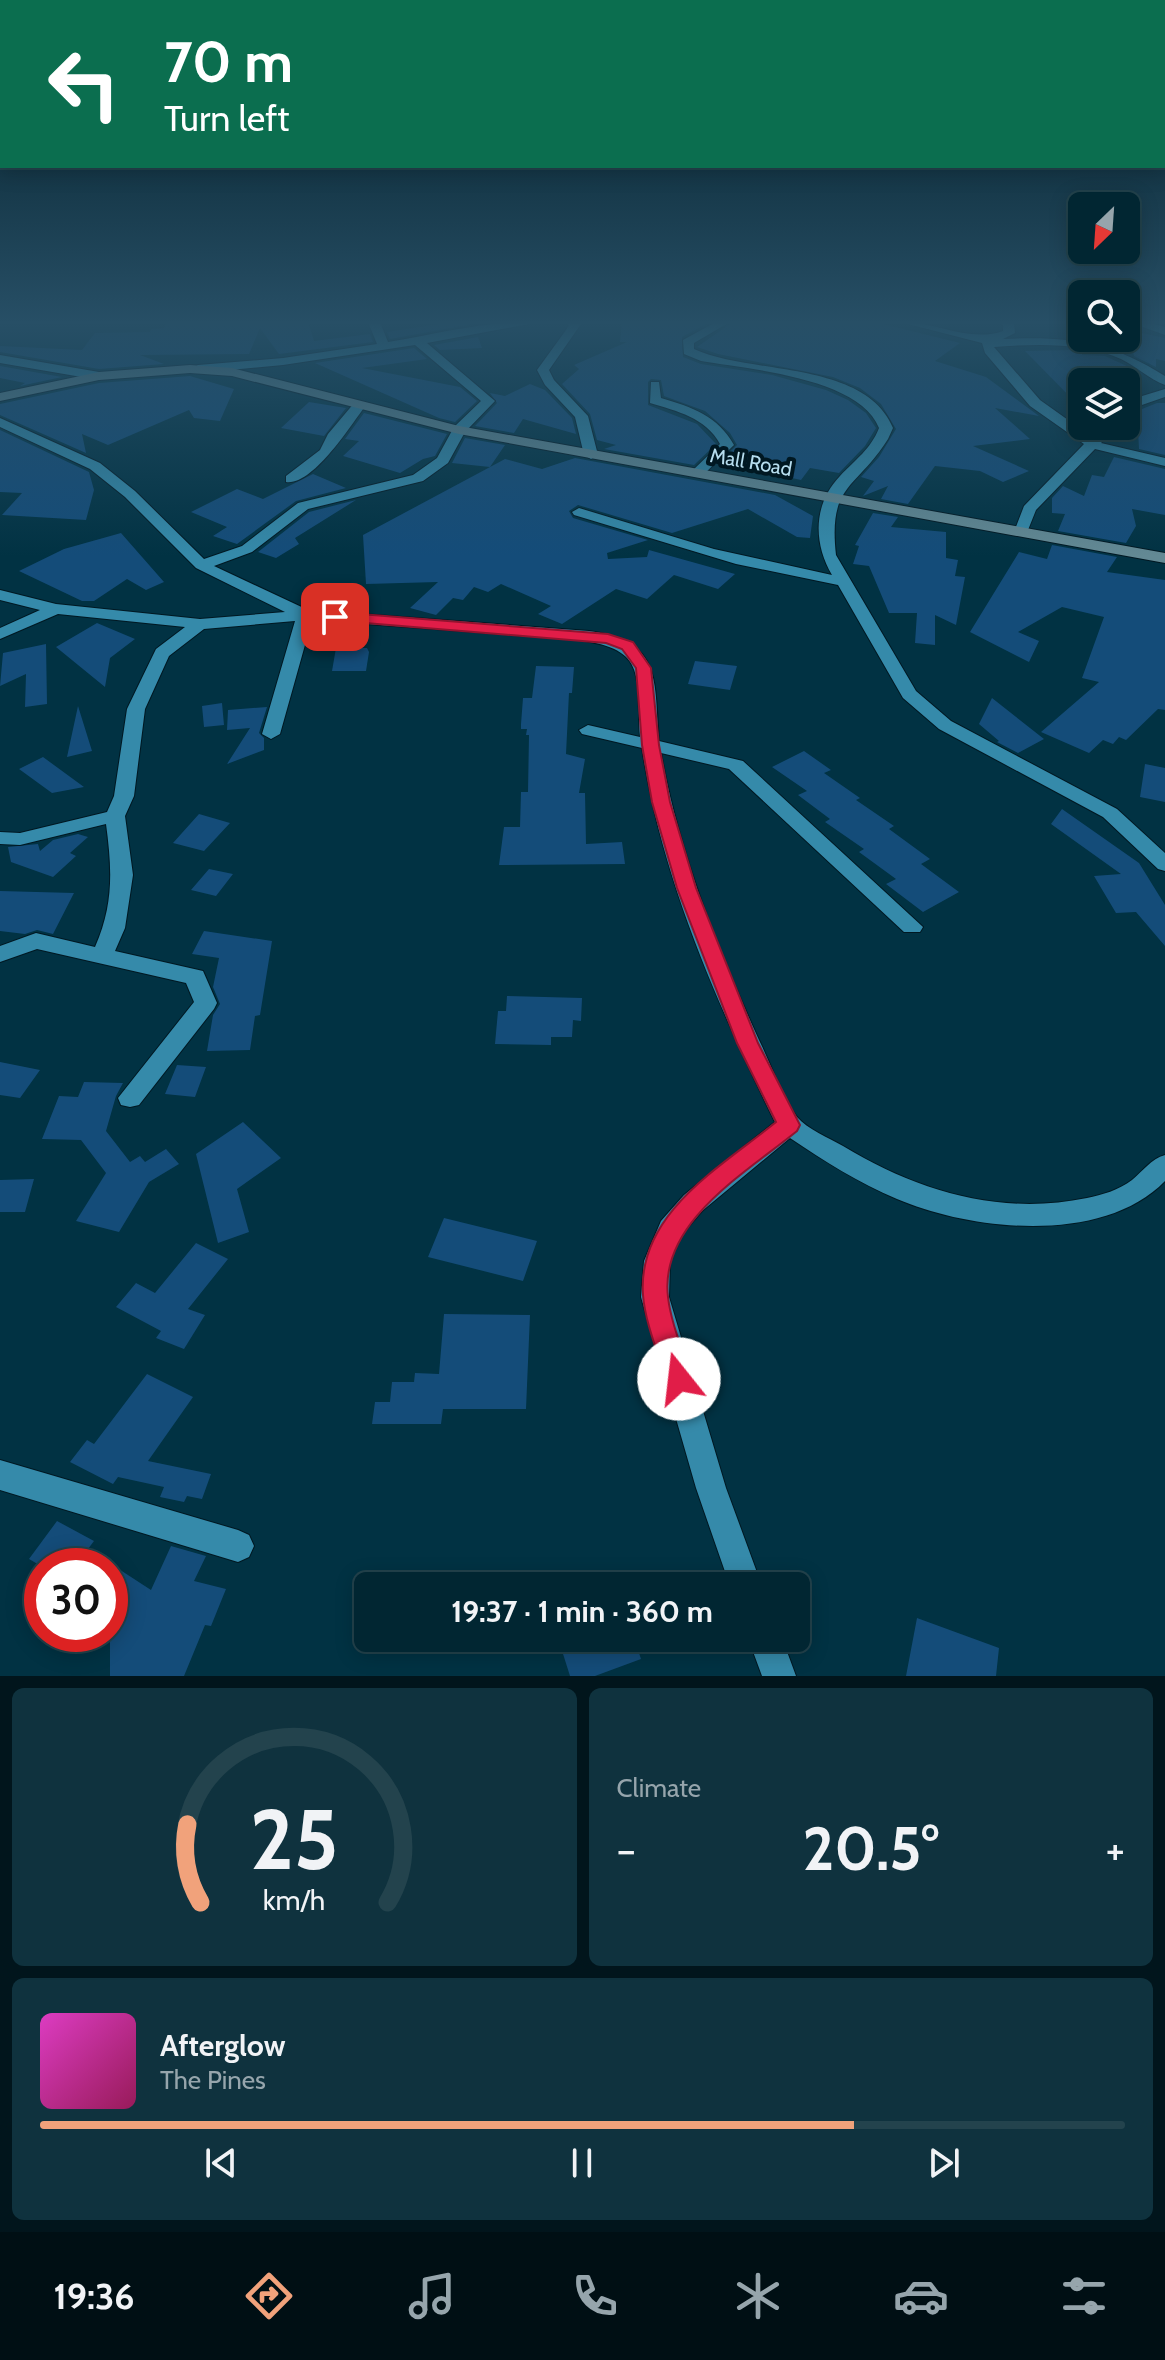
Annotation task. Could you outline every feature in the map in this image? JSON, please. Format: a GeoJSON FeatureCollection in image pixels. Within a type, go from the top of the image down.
{"type":"FeatureCollection","features":[{"type":"Feature","properties":{"kind":"street","name":"Mall Road"},"geometry":{"type":"LineString","coordinates":[[341,400],[459,430],[1165,558]]}},
{"type":"Feature","properties":{"kind":"street"},"geometry":{"type":"LineString","coordinates":[[201,565],[247,549],[303,506],[418,478],[443,460],[459,430],[488,400]]}},
{"type":"Feature","properties":{"kind":"street"},"geometry":{"type":"LineString","coordinates":[[566,400],[581,416],[591,455]]}},
{"type":"Feature","properties":{"kind":"street"},"geometry":{"type":"LineString","coordinates":[[656,400],[682,408],[722,432],[727,445],[698,472]]}},
{"type":"Feature","properties":{"kind":"street"},"geometry":{"type":"LineString","coordinates":[[861,400],[877,411],[886,428],[882,442],[832,497],[825,529],[828,555],[909,694],[945,725],[1110,813],[1165,864]]}},
{"type":"Feature","properties":{"kind":"street"},"geometry":{"type":"LineString","coordinates":[[1033,400],[1094,445],[1165,462]]}},
{"type":"Feature","properties":{"kind":"street"},"geometry":{"type":"LineString","coordinates":[[291,479],[326,452],[333,437],[360,405]]}},
{"type":"Feature","properties":{"kind":"street"},"geometry":{"type":"LineString","coordinates":[[0,422],[95,466],[130,494],[201,565],[305,615]]}},
{"type":"Feature","properties":{"kind":"street"},"geometry":{"type":"LineString","coordinates":[[1021,532],[1029,509],[1098,440]]}},
{"type":"Feature","properties":{"kind":"street"},"geometry":{"type":"LineString","coordinates":[[579,512],[664,540],[793,574],[841,581]]}},
{"type":"Feature","properties":{"kind":"street"},"geometry":{"type":"LineString","coordinates":[[0,595],[56,609],[200,624],[305,615],[571,634],[608,639],[627,646],[643,668],[661,802],[687,888],[748,1043],[789,1125],[860,1171],[928,1201],[1002,1216],[1073,1213],[1134,1193],[1165,1165]]}},
{"type":"Feature","properties":{"kind":"street"},"geometry":{"type":"LineString","coordinates":[[0,634],[56,609]]}},
{"type":"Feature","properties":{"kind":"street"},"geometry":{"type":"LineString","coordinates":[[271,734],[305,615]]}},
{"type":"Feature","properties":{"kind":"street"},"geometry":{"type":"LineString","coordinates":[[102,956],[114,928],[123,875],[115,816],[124,796],[136,709],[162,653],[200,624]]}},
{"type":"Feature","properties":{"kind":"street"},"geometry":{"type":"LineString","coordinates":[[588,730],[736,765],[912,927]]}},
{"type":"Feature","properties":{"kind":"street"},"geometry":{"type":"LineString","coordinates":[[0,838],[20,839],[115,816]]}},
{"type":"Feature","properties":{"kind":"street"},"geometry":{"type":"LineString","coordinates":[[0,954],[36,941],[195,977],[206,1003],[130,1098]]}},
{"type":"Feature","properties":{"kind":"street"},"geometry":{"type":"LineString","coordinates":[[741,1572],[711,1488],[655,1297],[657,1261],[670,1229],[693,1203],[789,1125]]}},
{"type":"Feature","properties":{"kind":"street"},"geometry":{"type":"LineString","coordinates":[[0,1475],[238,1546]]}},
{"type":"Feature","properties":{"kind":"street"},"geometry":{"type":"LineString","coordinates":[[770,1652],[779,1676]]}},
{"type":"Feature","properties":{"kind":"building"},"geometry":{"type":"Polygon","coordinates":[[[18,400],[229,400],[220,421],[194,418],[189,410],[108,445],[82,434],[86,453],[0,415],[0,404],[18,400]]]}},
{"type":"Feature","properties":{"kind":"building"},"geometry":{"type":"Polygon","coordinates":[[[399,400],[477,401],[455,422],[399,400]]]}},
{"type":"Feature","properties":{"kind":"building"},"geometry":{"type":"Polygon","coordinates":[[[495,400],[555,400],[572,418],[576,434],[523,419],[514,433],[475,426],[497,403],[495,400]]]}},
{"type":"Feature","properties":{"kind":"building"},"geometry":{"type":"Polygon","coordinates":[[[577,400],[648,400],[648,405],[697,424],[716,444],[694,465],[604,449],[616,445],[597,440],[590,414],[577,400]]]}},
{"type":"Feature","properties":{"kind":"building"},"geometry":{"type":"Polygon","coordinates":[[[676,400],[848,400],[866,413],[876,428],[865,446],[839,473],[810,468],[801,480],[720,462],[737,445],[730,433],[705,411],[676,400]]]}},
{"type":"Feature","properties":{"kind":"building"},"geometry":{"type":"Polygon","coordinates":[[[876,400],[1018,400],[1039,416],[995,408],[1030,439],[973,446],[1029,471],[1003,482],[980,471],[935,466],[908,504],[881,499],[888,486],[863,496],[874,481],[861,477],[879,457],[896,429],[876,400]]]}},
{"type":"Feature","properties":{"kind":"building"},"geometry":{"type":"Polygon","coordinates":[[[309,402],[346,408],[324,436],[281,428],[309,402]]]}},
{"type":"Feature","properties":{"kind":"building"},"geometry":{"type":"Polygon","coordinates":[[[1165,403],[1165,455],[1139,449],[1140,410],[1165,403]]]}},
{"type":"Feature","properties":{"kind":"building"},"geometry":{"type":"Polygon","coordinates":[[[364,413],[447,434],[435,456],[423,459],[400,473],[343,456],[359,441],[345,439],[364,413]]]}},
{"type":"Feature","properties":{"kind":"building"},"geometry":{"type":"Polygon","coordinates":[[[0,430],[89,472],[94,490],[86,520],[2,515],[22,493],[0,492],[0,430]]]}},
{"type":"Feature","properties":{"kind":"building"},"geometry":{"type":"Polygon","coordinates":[[[465,438],[505,445],[490,467],[452,463],[465,438]]]}},
{"type":"Feature","properties":{"kind":"building"},"geometry":{"type":"Polygon","coordinates":[[[1114,457],[1165,469],[1165,515],[1132,509],[1136,526],[1126,543],[1058,531],[1065,514],[1052,513],[1052,498],[1063,486],[1084,496],[1092,475],[1104,477],[1114,457]]]}},
{"type":"Feature","properties":{"kind":"building"},"geometry":{"type":"Polygon","coordinates":[[[575,458],[775,495],[813,516],[810,538],[797,537],[748,509],[672,533],[578,505],[569,511],[573,518],[648,540],[607,553],[608,559],[647,557],[649,550],[735,574],[718,589],[674,575],[647,599],[616,589],[562,624],[538,614],[551,606],[501,584],[488,592],[474,587],[463,600],[453,598],[436,615],[410,608],[438,582],[366,584],[363,535],[505,459],[542,469],[575,458]]]}},
{"type":"Feature","properties":{"kind":"building"},"geometry":{"type":"Polygon","coordinates":[[[313,474],[346,488],[296,501],[237,544],[213,536],[227,527],[191,512],[237,489],[263,499],[313,474]]]}},
{"type":"Feature","properties":{"kind":"building"},"geometry":{"type":"Polygon","coordinates":[[[356,500],[295,538],[299,544],[276,558],[258,552],[309,512],[356,500]]]}},
{"type":"Feature","properties":{"kind":"building"},"geometry":{"type":"Polygon","coordinates":[[[873,513],[898,517],[891,527],[946,532],[946,558],[958,560],[955,576],[965,577],[956,625],[935,615],[935,645],[915,643],[917,613],[889,613],[869,566],[853,564],[859,546],[855,545],[873,513]]]}},
{"type":"Feature","properties":{"kind":"building"},"geometry":{"type":"Polygon","coordinates":[[[121,533],[164,582],[146,590],[127,579],[94,601],[82,601],[19,571],[64,549],[121,533]]]}},
{"type":"Feature","properties":{"kind":"building"},"geometry":{"type":"Polygon","coordinates":[[[1052,545],[1117,557],[1107,572],[1165,580],[1165,710],[1158,709],[1126,740],[1119,737],[1113,744],[1103,740],[1089,753],[1041,732],[1099,682],[1082,678],[1104,617],[1062,607],[1018,632],[1039,641],[1029,662],[970,632],[1019,552],[1047,559],[1052,545]]]}},
{"type":"Feature","properties":{"kind":"building"},"geometry":{"type":"Polygon","coordinates":[[[97,623],[135,639],[110,658],[105,687],[56,647],[97,623]]]}},
{"type":"Feature","properties":{"kind":"building"},"geometry":{"type":"Polygon","coordinates":[[[46,644],[47,704],[25,707],[26,674],[0,686],[3,653],[46,644]]]}},
{"type":"Feature","properties":{"kind":"building"},"geometry":{"type":"Polygon","coordinates":[[[336,648],[367,648],[366,671],[332,671],[336,648]]]}},
{"type":"Feature","properties":{"kind":"building"},"geometry":{"type":"Polygon","coordinates":[[[695,661],[737,666],[730,690],[688,684],[695,661]]]}},
{"type":"Feature","properties":{"kind":"building"},"geometry":{"type":"Polygon","coordinates":[[[536,666],[574,667],[572,693],[569,693],[566,754],[585,759],[579,793],[585,793],[586,844],[622,842],[625,864],[499,865],[504,827],[520,827],[521,792],[528,792],[529,735],[526,735],[527,729],[521,729],[521,724],[523,698],[532,698],[536,666]]]}},
{"type":"Feature","properties":{"kind":"building"},"geometry":{"type":"Polygon","coordinates":[[[992,698],[1044,739],[1018,753],[997,742],[979,724],[992,698]]]}},
{"type":"Feature","properties":{"kind":"building"},"geometry":{"type":"Polygon","coordinates":[[[222,703],[224,725],[204,727],[202,706],[222,703]]]}},
{"type":"Feature","properties":{"kind":"building"},"geometry":{"type":"Polygon","coordinates":[[[78,706],[92,751],[67,757],[78,706]]]}},
{"type":"Feature","properties":{"kind":"building"},"geometry":{"type":"Polygon","coordinates":[[[267,707],[259,733],[264,738],[264,750],[227,764],[250,728],[227,730],[228,710],[267,707]]]}},
{"type":"Feature","properties":{"kind":"building"},"geometry":{"type":"Polygon","coordinates":[[[804,751],[831,770],[824,773],[860,798],[856,800],[894,826],[889,829],[930,859],[921,864],[959,892],[923,912],[886,884],[896,879],[859,852],[864,849],[825,822],[830,819],[798,795],[807,791],[772,767],[804,751]]]}},
{"type":"Feature","properties":{"kind":"building"},"geometry":{"type":"Polygon","coordinates":[[[43,757],[84,787],[52,793],[19,769],[43,757]]]}},
{"type":"Feature","properties":{"kind":"building"},"geometry":{"type":"Polygon","coordinates":[[[1145,764],[1165,768],[1165,802],[1140,797],[1145,764]]]}},
{"type":"Feature","properties":{"kind":"building"},"geometry":{"type":"Polygon","coordinates":[[[1062,809],[1139,863],[1165,905],[1165,946],[1136,912],[1116,913],[1094,876],[1121,874],[1051,824],[1062,809]]]}},
{"type":"Feature","properties":{"kind":"building"},"geometry":{"type":"Polygon","coordinates":[[[199,814],[230,823],[204,851],[173,843],[199,814]]]}},
{"type":"Feature","properties":{"kind":"building"},"geometry":{"type":"Polygon","coordinates":[[[78,834],[88,837],[70,853],[76,856],[53,877],[11,862],[8,847],[38,844],[40,851],[53,840],[78,834]]]}},
{"type":"Feature","properties":{"kind":"building"},"geometry":{"type":"Polygon","coordinates":[[[209,869],[233,874],[216,896],[191,890],[209,869]]]}},
{"type":"Feature","properties":{"kind":"building"},"geometry":{"type":"Polygon","coordinates":[[[0,891],[74,893],[53,934],[37,930],[25,934],[0,931],[0,891]]]}},
{"type":"Feature","properties":{"kind":"building"},"geometry":{"type":"Polygon","coordinates":[[[204,931],[272,941],[260,1015],[255,1016],[250,1050],[207,1051],[213,1015],[220,1004],[213,987],[219,958],[192,954],[204,931]]]}},
{"type":"Feature","properties":{"kind":"building"},"geometry":{"type":"Polygon","coordinates":[[[507,996],[582,998],[581,1021],[573,1020],[572,1037],[551,1037],[551,1045],[495,1044],[498,1011],[506,1011],[507,996]]]}},
{"type":"Feature","properties":{"kind":"building"},"geometry":{"type":"Polygon","coordinates":[[[0,1062],[40,1070],[20,1098],[0,1095],[0,1062]]]}},
{"type":"Feature","properties":{"kind":"building"},"geometry":{"type":"Polygon","coordinates":[[[177,1065],[206,1067],[195,1097],[165,1094],[177,1065]]]}},
{"type":"Feature","properties":{"kind":"building"},"geometry":{"type":"Polygon","coordinates":[[[84,1082],[123,1083],[106,1131],[130,1162],[140,1156],[145,1162],[166,1149],[179,1164],[149,1182],[119,1232],[76,1221],[106,1173],[81,1140],[42,1139],[59,1096],[78,1097],[84,1082]]]}},
{"type":"Feature","properties":{"kind":"building"},"geometry":{"type":"Polygon","coordinates":[[[243,1122],[281,1158],[237,1189],[249,1232],[218,1243],[196,1154],[243,1122]]]}},
{"type":"Feature","properties":{"kind":"building"},"geometry":{"type":"Polygon","coordinates":[[[34,1179],[25,1212],[0,1212],[0,1180],[34,1179]]]}},
{"type":"Feature","properties":{"kind":"building"},"geometry":{"type":"Polygon","coordinates":[[[444,1218],[537,1241],[523,1281],[428,1257],[444,1218]]]}},
{"type":"Feature","properties":{"kind":"building"},"geometry":{"type":"Polygon","coordinates":[[[196,1243],[228,1259],[188,1309],[205,1315],[184,1349],[156,1338],[161,1331],[116,1307],[136,1283],[155,1293],[196,1243]]]}},
{"type":"Feature","properties":{"kind":"building"},"geometry":{"type":"Polygon","coordinates":[[[444,1314],[530,1315],[526,1409],[443,1409],[441,1424],[372,1424],[375,1402],[390,1402],[392,1382],[414,1382],[415,1373],[439,1374],[444,1314]]]}},
{"type":"Feature","properties":{"kind":"building"},"geometry":{"type":"Polygon","coordinates":[[[147,1374],[193,1397],[148,1461],[211,1474],[202,1499],[187,1496],[184,1502],[160,1497],[164,1487],[118,1477],[113,1484],[70,1462],[87,1440],[94,1444],[147,1374]]]}},
{"type":"Feature","properties":{"kind":"building"},"geometry":{"type":"Polygon","coordinates":[[[57,1521],[94,1541],[89,1548],[37,1548],[57,1521]]]}},
{"type":"Feature","properties":{"kind":"building"},"geometry":{"type":"Polygon","coordinates":[[[171,1546],[206,1556],[194,1581],[226,1589],[211,1626],[205,1625],[184,1676],[110,1676],[110,1652],[128,1652],[128,1575],[151,1590],[171,1546]]]}},
{"type":"Feature","properties":{"kind":"building"},"geometry":{"type":"Polygon","coordinates":[[[917,1618],[999,1648],[996,1676],[906,1676],[917,1618]]]}},
{"type":"Feature","properties":{"kind":"building"},"geometry":{"type":"Polygon","coordinates":[[[562,1652],[639,1652],[641,1659],[595,1676],[570,1676],[562,1652]]]}},
{"type":"Feature","properties":{"kind":"route"},"geometry":{"type":"LineString","coordinates":[[335,617],[608,639],[627,646],[643,668],[661,802],[687,888],[748,1043],[789,1125],[693,1203],[670,1229],[657,1261],[655,1297],[679,1379]]}}]}
